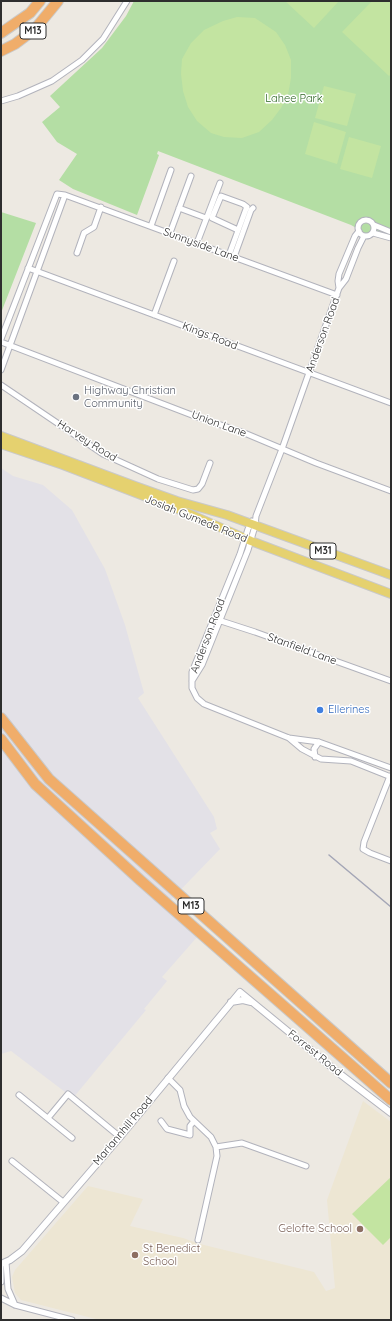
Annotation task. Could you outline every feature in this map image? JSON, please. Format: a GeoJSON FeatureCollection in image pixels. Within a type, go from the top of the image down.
{"type":"FeatureCollection","features":[{"type":"Feature","properties":{"kind":"highway","name":"M13"},"geometry":{"type":"LineString","coordinates":[[1,33],[30,13],[40,1]]}},
{"type":"Feature","properties":{"kind":"highway","name":"M13"},"geometry":{"type":"LineString","coordinates":[[1,51],[15,44],[35,29],[58,1]]}},
{"type":"Feature","properties":{"kind":"highway","name":"M13"},"geometry":{"type":"LineString","coordinates":[[1,718],[49,779],[391,1084]]}},
{"type":"Feature","properties":{"kind":"highway","name":"M13"},"geometry":{"type":"LineString","coordinates":[[1,739],[35,784],[146,885],[391,1100]]}},
{"type":"Feature","properties":{"kind":"main road","name":"Josiah Gumede Road"},"geometry":{"type":"LineString","coordinates":[[1,436],[135,486],[253,524],[391,575]]}},
{"type":"Feature","properties":{"kind":"main road","name":"Josiah Gumede Road"},"geometry":{"type":"LineString","coordinates":[[1,444],[63,465],[183,511],[248,540],[391,594]]}},
{"type":"Feature","properties":{"kind":"street"},"geometry":{"type":"LineString","coordinates":[[1,101],[18,96],[52,81],[82,60],[104,39],[128,1]]}},
{"type":"Feature","properties":{"kind":"street"},"geometry":{"type":"LineString","coordinates":[[151,226],[172,170]]}},
{"type":"Feature","properties":{"kind":"street"},"geometry":{"type":"LineString","coordinates":[[170,233],[191,176]]}},
{"type":"Feature","properties":{"kind":"street"},"geometry":{"type":"LineString","coordinates":[[197,243],[220,183]]}},
{"type":"Feature","properties":{"kind":"street","name":"Sunnyside Lane"},"geometry":{"type":"LineString","coordinates":[[28,268],[57,194],[65,195],[151,226],[337,295]]}},
{"type":"Feature","properties":{"kind":"street"},"geometry":{"type":"LineString","coordinates":[[1,370],[65,195]]}},
{"type":"Feature","properties":{"kind":"street"},"geometry":{"type":"LineString","coordinates":[[232,256],[238,230],[246,206],[221,196],[212,218],[238,230]]}},
{"type":"Feature","properties":{"kind":"street"},"geometry":{"type":"LineString","coordinates":[[77,252],[84,233],[96,224],[101,208]]}},
{"type":"Feature","properties":{"kind":"street"},"geometry":{"type":"LineString","coordinates":[[179,208],[206,218]]}},
{"type":"Feature","properties":{"kind":"street"},"geometry":{"type":"LineString","coordinates":[[232,256],[253,208]]}},
{"type":"Feature","properties":{"kind":"street"},"geometry":{"type":"LineString","coordinates":[[374,225],[374,230],[368,236],[364,236],[359,231],[358,225],[363,220],[369,220],[374,225],[391,232]]}},
{"type":"Feature","properties":{"kind":"street","name":"Anderson Road"},"geometry":{"type":"LineString","coordinates":[[339,288],[339,274],[355,236],[359,231]]}},
{"type":"Feature","properties":{"kind":"street"},"geometry":{"type":"LineString","coordinates":[[372,233],[391,238]]}},
{"type":"Feature","properties":{"kind":"street","name":"Anderson Road"},"geometry":{"type":"LineString","coordinates":[[192,681],[202,665],[220,620],[253,524],[282,449],[339,288],[346,279],[364,236]]}},
{"type":"Feature","properties":{"kind":"street"},"geometry":{"type":"LineString","coordinates":[[154,315],[174,261]]}},
{"type":"Feature","properties":{"kind":"street"},"geometry":{"type":"LineString","coordinates":[[1,341],[28,268]]}},
{"type":"Feature","properties":{"kind":"street","name":"Kings Road"},"geometry":{"type":"LineString","coordinates":[[28,268],[391,403]]}},
{"type":"Feature","properties":{"kind":"street","name":"Union Lane"},"geometry":{"type":"LineString","coordinates":[[1,341],[10,346],[189,414],[242,432],[391,491]]}},
{"type":"Feature","properties":{"kind":"street","name":"Harvey Road"},"geometry":{"type":"LineString","coordinates":[[1,385],[103,454],[158,479],[193,490],[198,489],[202,484],[210,463]]}},
{"type":"Feature","properties":{"kind":"street","name":"Anderson Road"},"geometry":{"type":"LineString","coordinates":[[192,681],[193,669],[213,618],[240,554],[248,540]]}},
{"type":"Feature","properties":{"kind":"street","name":"Stanfield Lane"},"geometry":{"type":"LineString","coordinates":[[213,618],[391,681]]}},
{"type":"Feature","properties":{"kind":"street"},"geometry":{"type":"LineString","coordinates":[[192,681],[192,688],[197,698],[204,704],[289,738],[319,742],[391,768]]}},
{"type":"Feature","properties":{"kind":"street"},"geometry":{"type":"LineString","coordinates":[[289,738],[302,749],[315,757],[327,761],[351,761],[390,777],[364,842],[363,849],[391,861]]}},
{"type":"Feature","properties":{"kind":"street"},"geometry":{"type":"LineString","coordinates":[[315,757],[314,749],[319,742]]}},
{"type":"Feature","properties":{"kind":"street","name":"Forrest Road"},"geometry":{"type":"LineString","coordinates":[[240,992],[340,1074],[391,1113]]}},
{"type":"Feature","properties":{"kind":"street","name":"Mariannhill Road"},"geometry":{"type":"LineString","coordinates":[[4,1263],[22,1251],[47,1217],[63,1202],[120,1136],[240,992]]}},
{"type":"Feature","properties":{"kind":"street"},"geometry":{"type":"LineString","coordinates":[[230,1003],[243,1000],[253,1002]]}},
{"type":"Feature","properties":{"kind":"street"},"geometry":{"type":"LineString","coordinates":[[168,1078],[180,1090],[187,1112],[211,1138],[216,1146],[217,1156],[198,1240]]}},
{"type":"Feature","properties":{"kind":"street"},"geometry":{"type":"LineString","coordinates":[[48,1118],[68,1094],[120,1136]]}},
{"type":"Feature","properties":{"kind":"street"},"geometry":{"type":"LineString","coordinates":[[19,1095],[72,1138]]}},
{"type":"Feature","properties":{"kind":"street"},"geometry":{"type":"LineString","coordinates":[[161,1121],[167,1129],[190,1135],[190,1126],[194,1121]]}},
{"type":"Feature","properties":{"kind":"street"},"geometry":{"type":"LineString","coordinates":[[216,1146],[242,1143],[306,1166]]}},
{"type":"Feature","properties":{"kind":"street"},"geometry":{"type":"LineString","coordinates":[[12,1161],[63,1202]]}},
{"type":"Feature","properties":{"kind":"street"},"geometry":{"type":"LineString","coordinates":[[1,1282],[4,1263]]}},
{"type":"Feature","properties":{"kind":"street"},"geometry":{"type":"LineString","coordinates":[[4,1263],[8,1289],[15,1305]]}},
{"type":"Feature","properties":{"kind":"street"},"geometry":{"type":"LineString","coordinates":[[1,1298],[15,1305],[72,1320]]}},
{"type":"Feature","properties":{"kind":"shaded area"},"geometry":{"type":"Polygon","coordinates":[[[1,468],[13,476],[43,485],[72,510],[105,569],[125,625],[144,693],[138,698],[214,817],[217,829],[210,833],[220,849],[165,906],[198,936],[162,977],[167,981],[144,1009],[146,1010],[73,1098],[11,1051],[1,1054],[1,468]]]}},
{"type":"Feature","properties":{"kind":"shaded area","name":"St Benedict School"},"geometry":{"type":"Polygon","coordinates":[[[363,1101],[391,1122],[391,1320],[100,1320],[21,1300],[15,1293],[12,1277],[15,1270],[88,1186],[143,1199],[130,1226],[183,1238],[200,1244],[314,1272],[326,1291],[335,1288],[327,1200],[363,1101]]]}},
{"type":"Feature","properties":{"kind":"green space","name":"Lahee Park"},"geometry":{"type":"Polygon","coordinates":[[[134,1],[391,1],[391,236],[375,230],[371,235],[364,236],[359,233],[358,229],[351,225],[158,151],[157,154],[159,155],[137,215],[73,189],[59,180],[77,154],[57,142],[42,122],[60,107],[50,96],[102,48],[126,16],[134,1]]]}},
{"type":"Feature","properties":{"kind":"green space"},"geometry":{"type":"Polygon","coordinates":[[[285,1],[339,1],[314,28],[285,1]]]}},
{"type":"Feature","properties":{"kind":"green space"},"geometry":{"type":"Polygon","coordinates":[[[372,1],[391,1],[391,74],[389,76],[342,32],[372,1]]]}},
{"type":"Feature","properties":{"kind":"green space"},"geometry":{"type":"Polygon","coordinates":[[[237,17],[255,18],[276,32],[285,45],[291,60],[291,78],[288,95],[281,108],[272,120],[259,132],[242,138],[224,137],[211,133],[197,121],[188,107],[183,91],[181,74],[182,59],[191,43],[204,30],[223,21],[237,17]]]}},
{"type":"Feature","properties":{"kind":"green space"},"geometry":{"type":"Polygon","coordinates":[[[324,86],[356,94],[347,126],[315,118],[324,86]]]}},
{"type":"Feature","properties":{"kind":"green space"},"geometry":{"type":"Polygon","coordinates":[[[314,122],[346,132],[337,164],[305,154],[314,122]]]}},
{"type":"Feature","properties":{"kind":"green space"},"geometry":{"type":"Polygon","coordinates":[[[349,137],[381,146],[372,178],[340,169],[349,137]]]}},
{"type":"Feature","properties":{"kind":"green space"},"geometry":{"type":"Polygon","coordinates":[[[1,212],[36,223],[1,313],[1,212]]]}},
{"type":"Feature","properties":{"kind":"green space"},"geometry":{"type":"Polygon","coordinates":[[[391,1177],[391,1237],[383,1245],[352,1214],[391,1177]]]}},
{"type":"Feature","properties":{"kind":"railway"},"geometry":{"type":"LineString","coordinates":[[329,855],[391,907]]}},
{"type":"Feature","properties":{"kind":"place","name":"Highway Christian Community"},"geometry":{"type":"Point","coordinates":[76,397]}},
{"type":"Feature","properties":{"kind":"place","name":"Ellerines"},"geometry":{"type":"Point","coordinates":[320,710]}},
{"type":"Feature","properties":{"kind":"place","name":"Gelofte School"},"geometry":{"type":"Point","coordinates":[360,1229]}},
{"type":"Feature","properties":{"kind":"place","name":"St Benedict School"},"geometry":{"type":"Point","coordinates":[135,1255]}}]}
